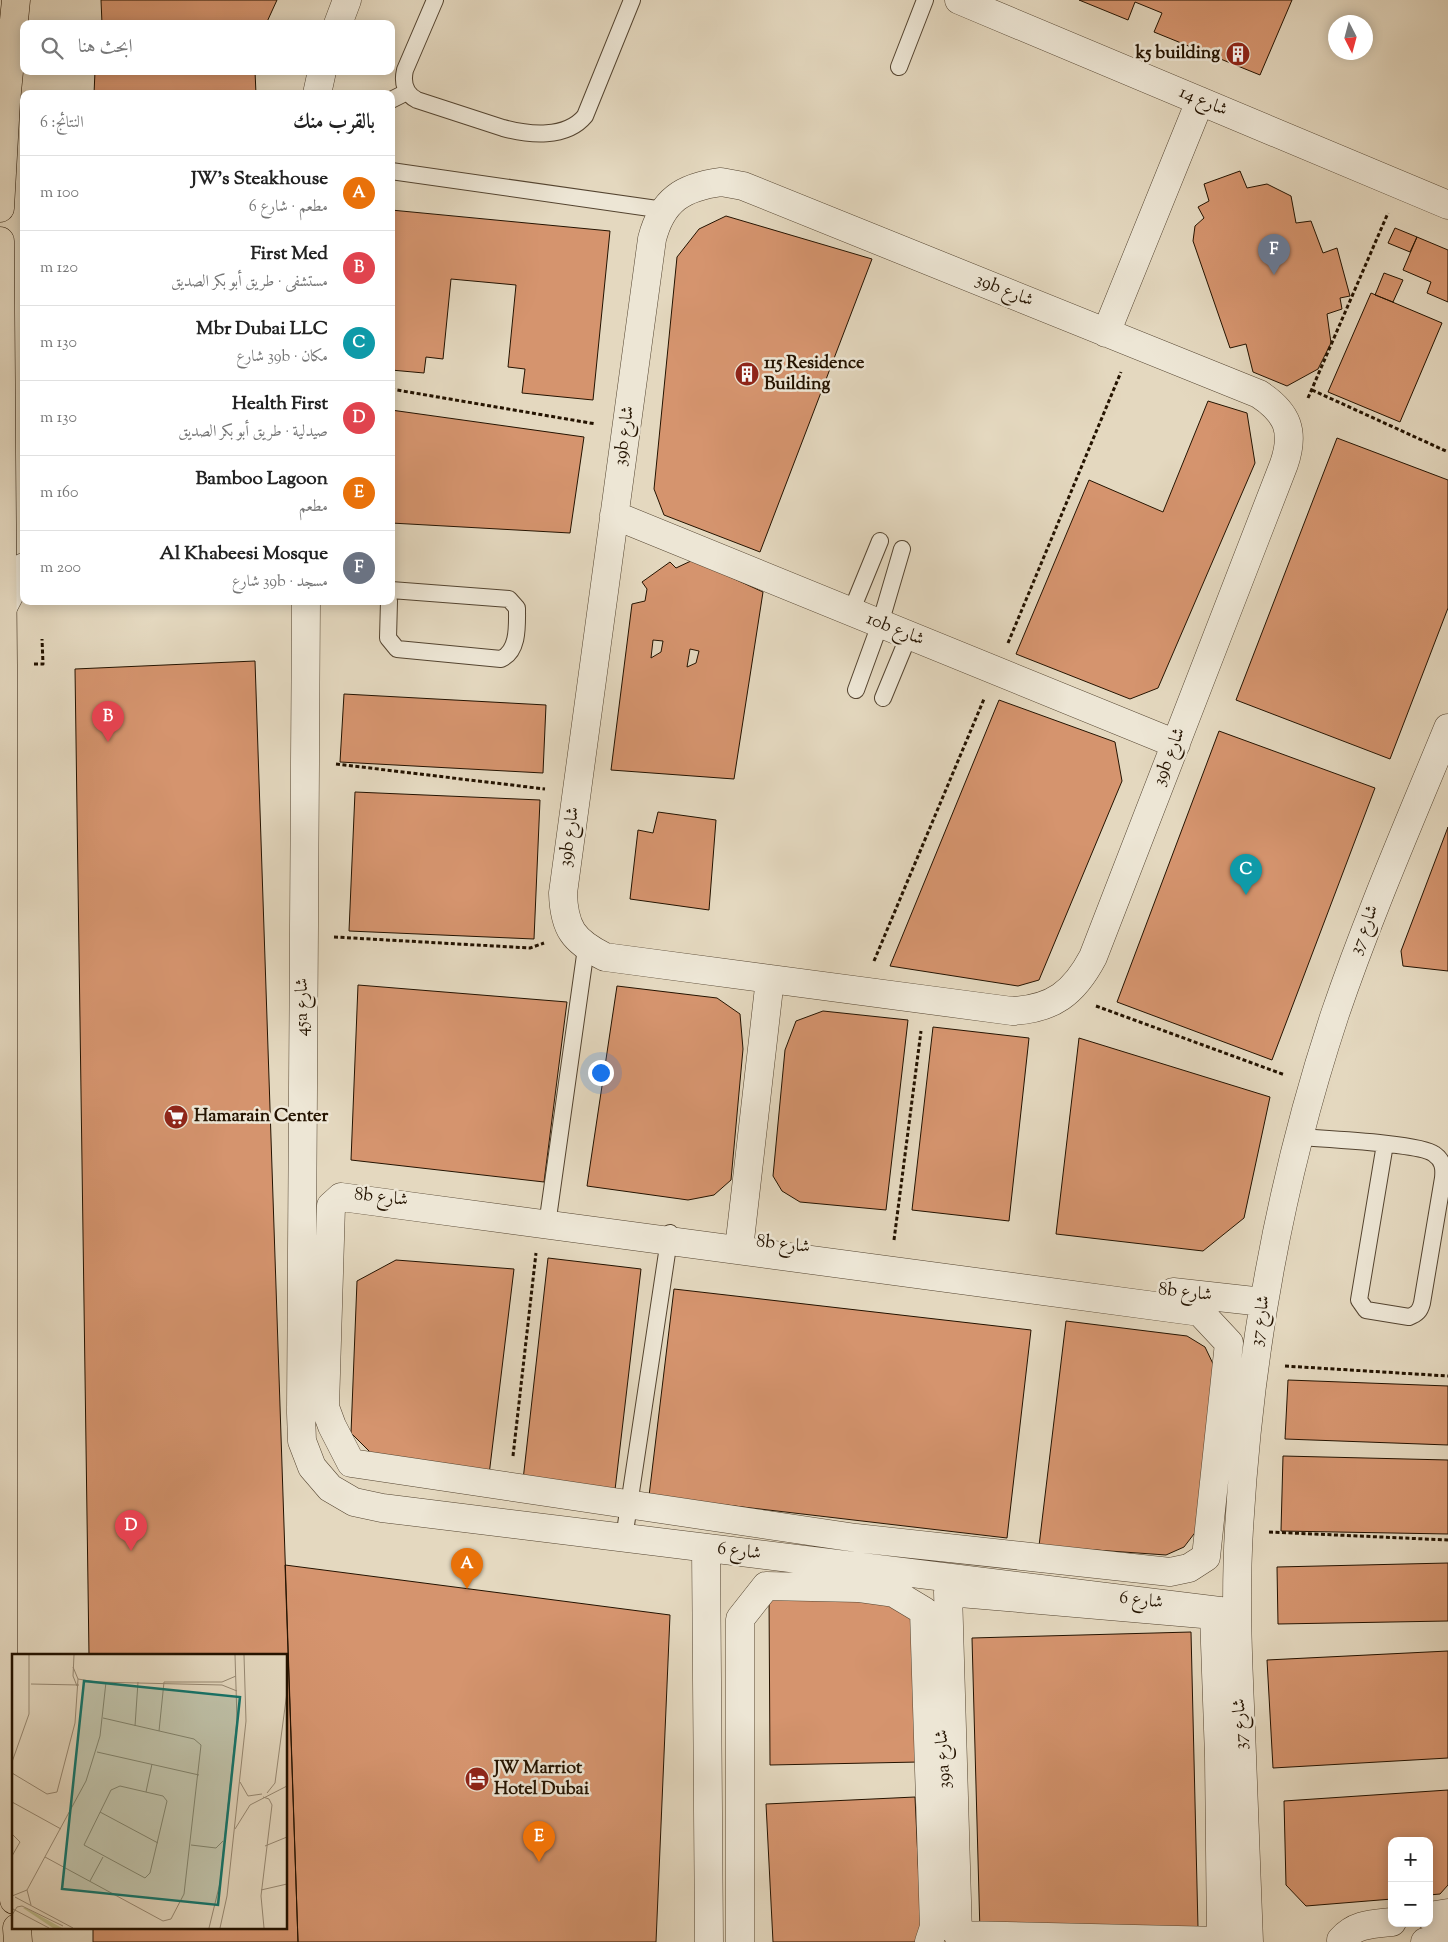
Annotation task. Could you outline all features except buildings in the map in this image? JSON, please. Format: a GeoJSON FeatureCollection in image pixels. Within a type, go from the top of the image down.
{"type":"FeatureCollection","features":[{"type":"Feature","properties":{"kind":"main road"},"geometry":{"type":"LineString","coordinates":[[0,208],[6,102],[16,0]]}},
{"type":"Feature","properties":{"kind":"main road"},"geometry":{"type":"LineString","coordinates":[[0,241],[3,1727],[12,1869]]}},
{"type":"Feature","properties":{"kind":"street"},"geometry":{"type":"LineString","coordinates":[[340,20],[347,0]]}},
{"type":"Feature","properties":{"kind":"street","name":"شارع 14"},"geometry":{"type":"LineString","coordinates":[[959,0],[1448,205]]}},
{"type":"Feature","properties":{"kind":"street"},"geometry":{"type":"LineString","coordinates":[[318,90],[321,75]]}},
{"type":"Feature","properties":{"kind":"street"},"geometry":{"type":"LineString","coordinates":[[1106,333],[1200,101]]}},
{"type":"Feature","properties":{"kind":"street","name":"39b شارع"},"geometry":{"type":"LineString","coordinates":[[721,182],[743,186],[1106,333],[1259,394],[1273,403],[1283,416],[1289,430],[1290,448],[1093,957],[1076,984],[1065,995],[1048,1004],[1031,1010],[1012,1011],[605,957],[579,940],[564,914],[562,893],[652,239],[656,224],[664,210],[680,194],[700,184],[721,182]]}},
{"type":"Feature","properties":{"kind":"street","name":"10b شارع"},"geometry":{"type":"LineString","coordinates":[[614,515],[1176,744]]}},
{"type":"Feature","properties":{"kind":"street"},"geometry":{"type":"LineString","coordinates":[[2,609],[20,574]]}},
{"type":"Feature","properties":{"kind":"street","name":"45a شارع"},"geometry":{"type":"LineString","coordinates":[[301,1413],[306,605]]}},
{"type":"Feature","properties":{"kind":"street","name":"شارع 37"},"geometry":{"type":"LineString","coordinates":[[1249,1942],[1236,1613],[1245,1447],[1263,1302],[1299,1137],[1334,1017],[1358,950],[1448,728]]}},
{"type":"Feature","properties":{"kind":"street"},"geometry":{"type":"LineString","coordinates":[[740,1240],[770,979]]}},
{"type":"Feature","properties":{"kind":"street","name":"8b شارع"},"geometry":{"type":"LineString","coordinates":[[302,1189],[669,1237],[740,1240],[1263,1302]]}},
{"type":"Feature","properties":{"kind":"street"},"geometry":{"type":"LineString","coordinates":[[544,1221],[341,1197],[331,1206],[325,1407],[332,1426],[351,1463],[856,1538],[1170,1572],[1189,1568],[1206,1557],[1229,1343],[1200,1312],[669,1237]]}},
{"type":"Feature","properties":{"kind":"street","name":"شارع 6"},"geometry":{"type":"LineString","coordinates":[[301,1413],[302,1441],[312,1466],[330,1488],[354,1502],[382,1508],[1236,1613]]}},
{"type":"Feature","properties":{"kind":"street"},"geometry":{"type":"LineString","coordinates":[[706,1548],[709,1942]]}},
{"type":"Feature","properties":{"kind":"street","name":"39a شارع"},"geometry":{"type":"LineString","coordinates":[[934,1576],[953,1942]]}},
{"type":"Feature","properties":{"kind":"street"},"geometry":{"type":"LineString","coordinates":[[740,1942],[740,1619],[766,1586],[858,1588],[894,1593],[924,1611],[934,1927],[929,1942]]}},
{"type":"Feature","properties":{"kind":"street"},"geometry":{"type":"LineString","coordinates":[[948,1592],[1214,1615],[1219,1757],[1221,1941],[958,1935],[948,1592]]}},
{"type":"Feature","properties":{"kind":"street"},"geometry":{"type":"LineString","coordinates":[[1433,1915],[1448,1913]]}},
{"type":"Feature","properties":{"kind":"street"},"geometry":{"type":"LineString","coordinates":[[1336,1941],[1360,1926],[1388,1922]]}},
{"type":"Feature","properties":{"kind":"street"},"geometry":{"type":"LineString","coordinates":[[1425,1942],[1448,1940]]}},
{"type":"Feature","properties":{"kind":"lane"},"geometry":{"type":"LineString","coordinates":[[435,0],[405,70],[404,85],[407,92],[417,100],[514,131],[538,133],[570,128],[579,123],[590,104],[632,0]]}},
{"type":"Feature","properties":{"kind":"lane"},"geometry":{"type":"LineString","coordinates":[[899,67],[925,0]]}},
{"type":"Feature","properties":{"kind":"lane"},"geometry":{"type":"LineString","coordinates":[[395,98],[407,92]]}},
{"type":"Feature","properties":{"kind":"lane"},"geometry":{"type":"LineString","coordinates":[[395,172],[664,210]]}},
{"type":"Feature","properties":{"kind":"lane"},"geometry":{"type":"LineString","coordinates":[[851,612],[880,541]]}},
{"type":"Feature","properties":{"kind":"lane"},"geometry":{"type":"LineString","coordinates":[[856,690],[880,624],[902,549]]}},
{"type":"Feature","properties":{"kind":"lane"},"geometry":{"type":"LineString","coordinates":[[389,605],[388,638],[398,649],[501,659],[508,656],[515,643],[517,608],[509,599],[395,590]]}},
{"type":"Feature","properties":{"kind":"lane"},"geometry":{"type":"LineString","coordinates":[[883,698],[909,635]]}},
{"type":"Feature","properties":{"kind":"lane"},"geometry":{"type":"LineString","coordinates":[[544,1221],[579,940]]}},
{"type":"Feature","properties":{"kind":"lane"},"geometry":{"type":"LineString","coordinates":[[1299,1137],[1385,1144],[1432,1152],[1440,1159],[1444,1168],[1422,1303],[1416,1314],[1410,1316],[1366,1310],[1359,1300],[1385,1144]]}},
{"type":"Feature","properties":{"kind":"lane"},"geometry":{"type":"LineString","coordinates":[[624,1538],[669,1237]]}},
{"type":"Feature","properties":{"kind":"path"},"geometry":{"type":"LineString","coordinates":[[1289,430],[1312,390],[1400,185]]}},
{"type":"Feature","properties":{"kind":"path"},"geometry":{"type":"LineString","coordinates":[[395,390],[626,429]]}},
{"type":"Feature","properties":{"kind":"path"},"geometry":{"type":"LineString","coordinates":[[1312,390],[1448,452]]}},
{"type":"Feature","properties":{"kind":"path"},"geometry":{"type":"LineString","coordinates":[[42,639],[43,664]]}},
{"type":"Feature","properties":{"kind":"path"},"geometry":{"type":"LineString","coordinates":[[305,761],[576,793]]}},
{"type":"Feature","properties":{"kind":"path"},"geometry":{"type":"LineString","coordinates":[[304,935],[530,948],[579,940]]}},
{"type":"Feature","properties":{"kind":"path"},"geometry":{"type":"LineString","coordinates":[[1065,995],[1314,1086]]}},
{"type":"Feature","properties":{"kind":"path"},"geometry":{"type":"LineString","coordinates":[[892,1258],[925,999]]}},
{"type":"Feature","properties":{"kind":"path"},"geometry":{"type":"LineString","coordinates":[[509,1486],[544,1221]]}},
{"type":"Feature","properties":{"kind":"path"},"geometry":{"type":"LineString","coordinates":[[1254,1365],[1448,1376]]}},
{"type":"Feature","properties":{"kind":"path"},"geometry":{"type":"LineString","coordinates":[[1239,1530],[1448,1540]]}},
{"type":"Feature","properties":{"kind":"place","name":"k5 building"},"geometry":{"type":"Point","coordinates":[1238,54]}},
{"type":"Feature","properties":{"kind":"place","name":"Al Khabeesi Mosque"},"geometry":{"type":"Point","coordinates":[1274,275]}},
{"type":"Feature","properties":{"kind":"place","name":"115 Residence Building"},"geometry":{"type":"Point","coordinates":[747,374]}},
{"type":"Feature","properties":{"kind":"place","name":"First Med"},"geometry":{"type":"Point","coordinates":[108,742]}},
{"type":"Feature","properties":{"kind":"place","name":"Mbr Dubai LLC"},"geometry":{"type":"Point","coordinates":[1246,895]}},
{"type":"Feature","properties":{"kind":"place","name":"Hamarain Center"},"geometry":{"type":"Point","coordinates":[176,1117]}},
{"type":"Feature","properties":{"kind":"place","name":"Health First"},"geometry":{"type":"Point","coordinates":[131,1551]}},
{"type":"Feature","properties":{"kind":"place","name":"JW's Steakhouse"},"geometry":{"type":"Point","coordinates":[467,1589]}},
{"type":"Feature","properties":{"kind":"place","name":"JW Marriot Hotel Dubai"},"geometry":{"type":"Point","coordinates":[477,1779]}},
{"type":"Feature","properties":{"kind":"place","name":"Bamboo Lagoon"},"geometry":{"type":"Point","coordinates":[539,1862]}}]}
